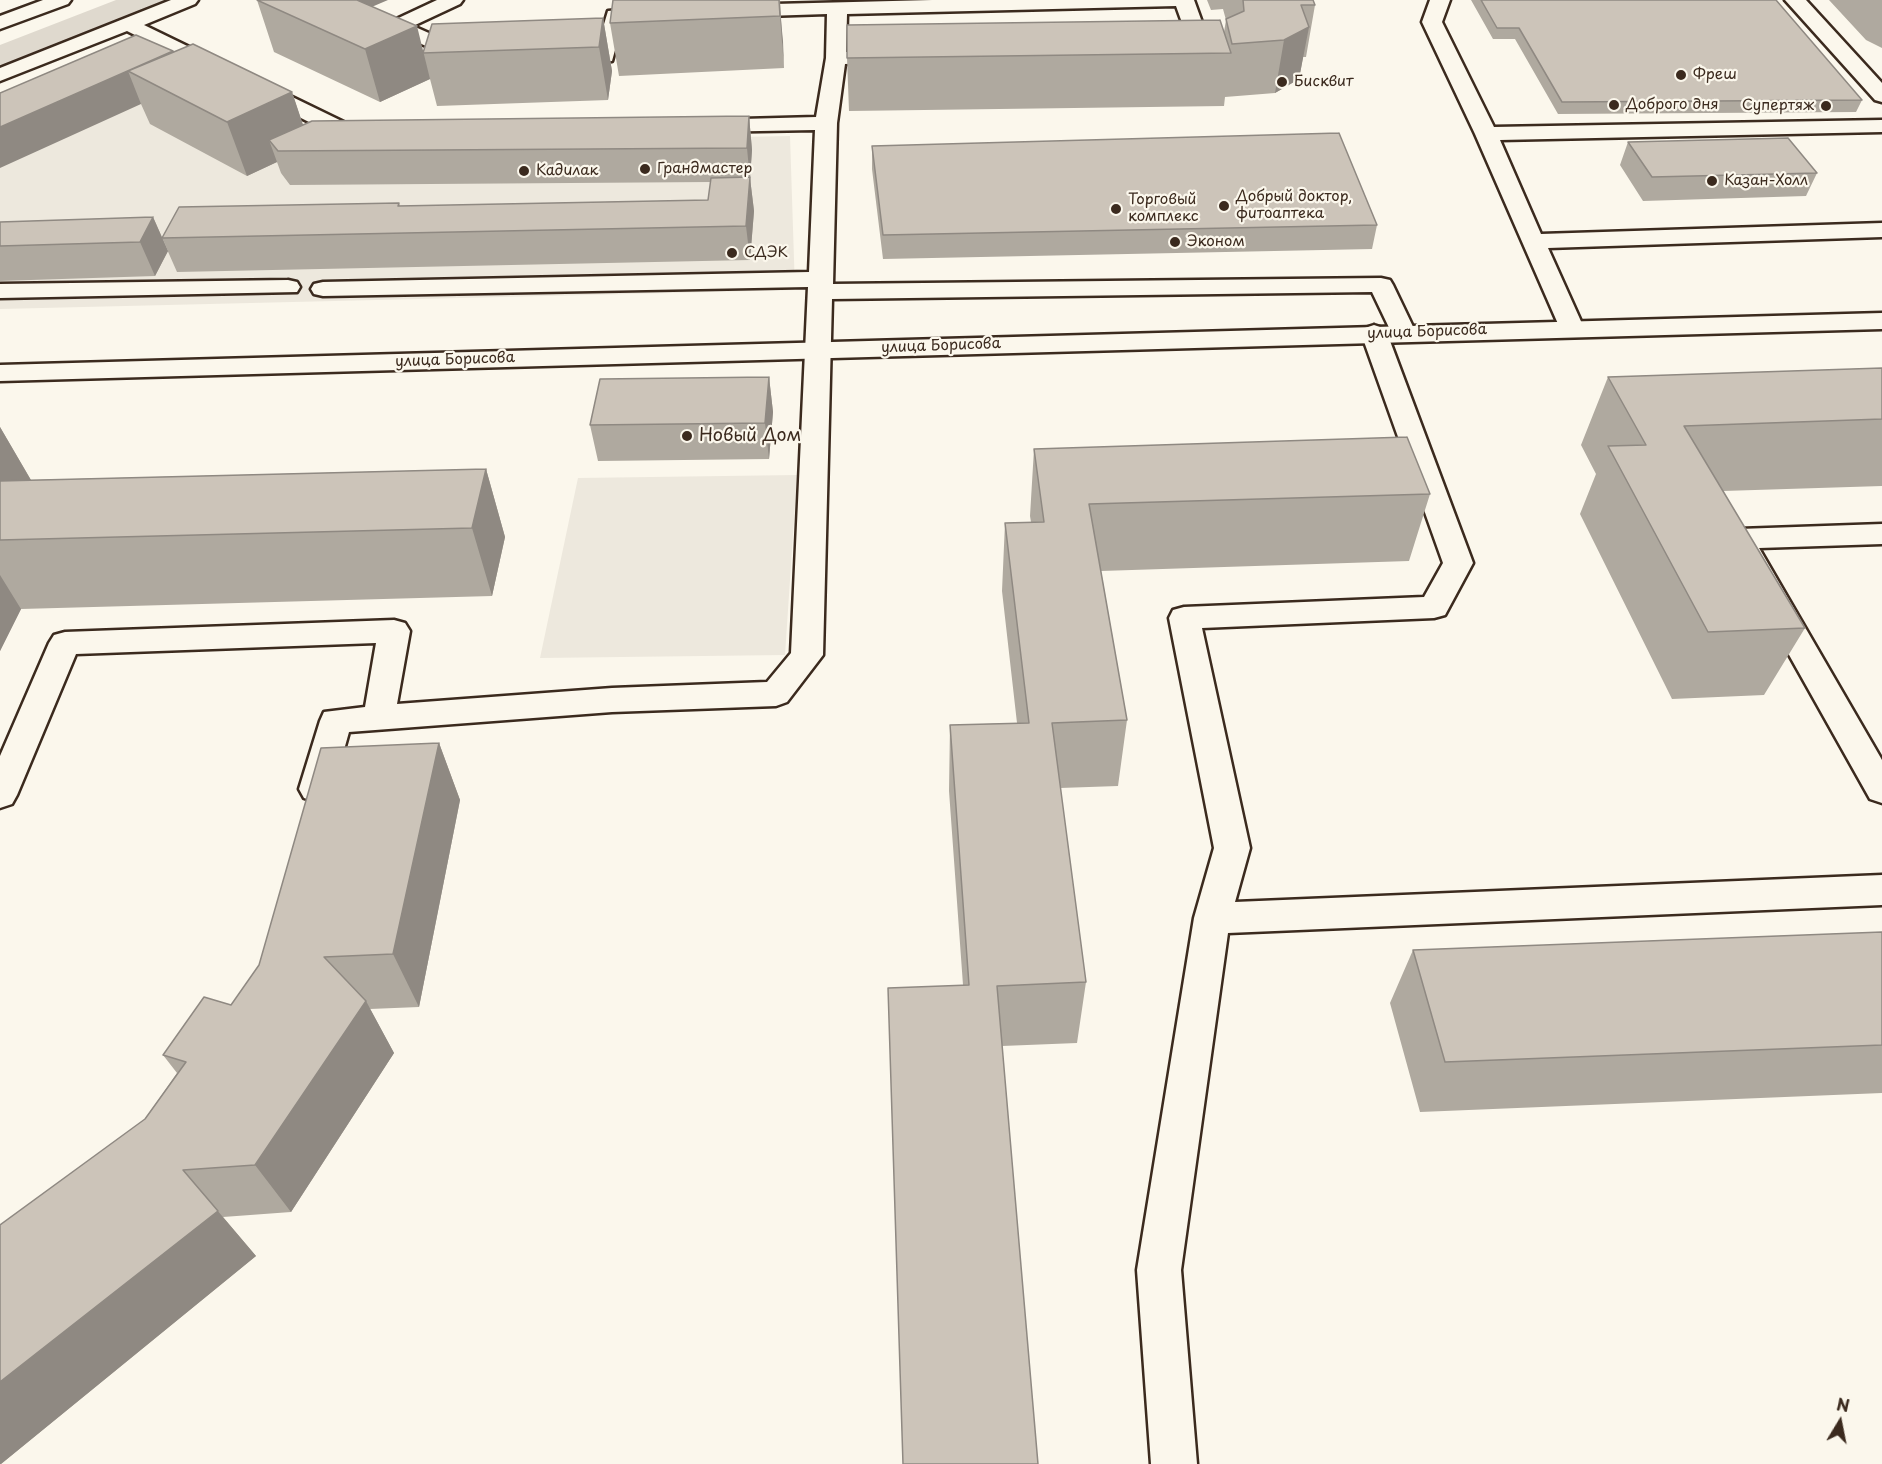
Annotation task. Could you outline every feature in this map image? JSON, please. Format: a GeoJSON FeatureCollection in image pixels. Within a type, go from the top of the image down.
{"type":"FeatureCollection","features":[{"type":"Feature","properties":{"kind":"main road"},"geometry":{"type":"LineString","coordinates":[[0,23],[61,0]]}},
{"type":"Feature","properties":{"kind":"main road"},"geometry":{"type":"LineString","coordinates":[[0,75],[188,0]]}},
{"type":"Feature","properties":{"kind":"main road"},"geometry":{"type":"LineString","coordinates":[[453,0],[397,26],[478,62],[489,62]]}},
{"type":"Feature","properties":{"kind":"main road"},"geometry":{"type":"LineString","coordinates":[[720,11],[1184,0],[1201,47],[1165,48]]}},
{"type":"Feature","properties":{"kind":"main road"},"geometry":{"type":"LineString","coordinates":[[1440,0],[1432,22],[1486,134],[1571,328]]}},
{"type":"Feature","properties":{"kind":"main road"},"geometry":{"type":"LineString","coordinates":[[1795,0],[1882,96]]}},
{"type":"Feature","properties":{"kind":"main road"},"geometry":{"type":"LineString","coordinates":[[305,824],[336,721],[612,700],[776,694],[807,656],[816,349],[826,123],[836,58],[837,8]]}},
{"type":"Feature","properties":{"kind":"main road"},"geometry":{"type":"LineString","coordinates":[[558,59],[605,57],[615,15],[662,13]]}},
{"type":"Feature","properties":{"kind":"main road"},"geometry":{"type":"LineString","coordinates":[[127,24],[351,134],[387,133]]}},
{"type":"Feature","properties":{"kind":"main road"},"geometry":{"type":"LineString","coordinates":[[836,58],[906,56]]}},
{"type":"Feature","properties":{"kind":"main road"},"geometry":{"type":"LineString","coordinates":[[684,126],[826,123]]}},
{"type":"Feature","properties":{"kind":"main road"},"geometry":{"type":"LineString","coordinates":[[1486,134],[1882,126]]}},
{"type":"Feature","properties":{"kind":"main road"},"geometry":{"type":"LineString","coordinates":[[1533,241],[1882,230]]}},
{"type":"Feature","properties":{"kind":"main road"},"geometry":{"type":"LineString","coordinates":[[323,289],[819,285],[1381,285],[1388,333],[1458,563],[1434,607],[1184,618],[1232,848],[1212,918],[1159,1270],[1174,1464]]}},
{"type":"Feature","properties":{"kind":"main road"},"geometry":{"type":"LineString","coordinates":[[0,291],[288,287]]}},
{"type":"Feature","properties":{"kind":"main road","name":"улица Борисова"},"geometry":{"type":"LineString","coordinates":[[0,373],[1882,321]]}},
{"type":"Feature","properties":{"kind":"main road"},"geometry":{"type":"LineString","coordinates":[[1882,534],[1739,539],[1882,790]]}},
{"type":"Feature","properties":{"kind":"main road"},"geometry":{"type":"LineString","coordinates":[[0,795],[65,643],[394,632],[379,717]]}},
{"type":"Feature","properties":{"kind":"main road"},"geometry":{"type":"LineString","coordinates":[[1212,918],[1882,890]]}},
{"type":"Feature","properties":{"kind":"shaded area"},"geometry":{"type":"Polygon","coordinates":[[[116,0],[166,0],[0,66],[0,45],[116,0]]]}},
{"type":"Feature","properties":{"kind":"shaded area"},"geometry":{"type":"Polygon","coordinates":[[[145,53],[332,145],[790,136],[795,290],[0,309],[0,118],[145,53]]]}},
{"type":"Feature","properties":{"kind":"shaded area"},"geometry":{"type":"Polygon","coordinates":[[[797,475],[785,655],[540,658],[578,478],[797,475]]]}},
{"type":"Feature","properties":{"kind":"building"},"geometry":{"type":"Polygon","coordinates":[[[257,0],[357,0],[417,26],[365,49],[257,0]]]}},
{"type":"Feature","properties":{"kind":"building"},"geometry":{"type":"Polygon","coordinates":[[[613,0],[779,0],[780,16],[610,23],[613,0]]]}},
{"type":"Feature","properties":{"kind":"building"},"geometry":{"type":"Polygon","coordinates":[[[1243,0],[1313,0],[1315,5],[1301,5],[1309,27],[1284,40],[1232,44],[1226,19],[1244,11],[1243,0]]]}},
{"type":"Feature","properties":{"kind":"building","name":"Фреш"},"geometry":{"type":"Polygon","coordinates":[[[1481,0],[1776,0],[1862,100],[1562,102],[1519,28],[1497,28],[1481,0]]]}},
{"type":"Feature","properties":{"kind":"building"},"geometry":{"type":"Polygon","coordinates":[[[603,18],[599,47],[423,53],[432,24],[603,18]]]}},
{"type":"Feature","properties":{"kind":"building"},"geometry":{"type":"Polygon","coordinates":[[[1220,20],[1231,53],[847,58],[847,25],[1220,20]]]}},
{"type":"Feature","properties":{"kind":"building"},"geometry":{"type":"Polygon","coordinates":[[[136,35],[173,51],[0,127],[0,93],[136,35]]]}},
{"type":"Feature","properties":{"kind":"building"},"geometry":{"type":"Polygon","coordinates":[[[193,44],[292,92],[227,122],[128,71],[193,44]]]}},
{"type":"Feature","properties":{"kind":"building"},"geometry":{"type":"Polygon","coordinates":[[[749,116],[747,148],[278,151],[269,140],[312,121],[749,116]]]}},
{"type":"Feature","properties":{"kind":"building","name":"Торговый комплекс"},"geometry":{"type":"Polygon","coordinates":[[[1339,133],[1377,225],[883,235],[872,146],[1339,133]]]}},
{"type":"Feature","properties":{"kind":"building"},"geometry":{"type":"Polygon","coordinates":[[[1788,138],[1817,173],[1652,177],[1628,142],[1788,138]]]}},
{"type":"Feature","properties":{"kind":"building"},"geometry":{"type":"Polygon","coordinates":[[[750,177],[746,226],[162,238],[179,207],[399,203],[398,206],[708,200],[711,178],[750,177]]]}},
{"type":"Feature","properties":{"kind":"building"},"geometry":{"type":"Polygon","coordinates":[[[153,217],[140,242],[0,246],[0,222],[153,217]]]}},
{"type":"Feature","properties":{"kind":"building"},"geometry":{"type":"Polygon","coordinates":[[[1882,368],[1882,419],[1684,426],[1805,628],[1708,632],[1608,446],[1646,445],[1608,377],[1882,368]]]}},
{"type":"Feature","properties":{"kind":"building"},"geometry":{"type":"Polygon","coordinates":[[[769,377],[765,423],[590,425],[600,379],[769,377]]]}},
{"type":"Feature","properties":{"kind":"building"},"geometry":{"type":"Polygon","coordinates":[[[1407,437],[1430,494],[1089,504],[1127,720],[1052,723],[1086,982],[997,986],[1038,1464],[903,1464],[888,988],[969,985],[950,725],[1029,723],[1005,523],[1044,522],[1034,449],[1407,437]]]}},
{"type":"Feature","properties":{"kind":"building"},"geometry":{"type":"Polygon","coordinates":[[[486,469],[472,528],[0,540],[0,481],[486,469]]]}},
{"type":"Feature","properties":{"kind":"building"},"geometry":{"type":"Polygon","coordinates":[[[439,743],[393,954],[324,957],[366,1001],[255,1165],[183,1170],[218,1211],[0,1382],[0,1225],[145,1119],[186,1062],[163,1055],[204,997],[231,1005],[259,965],[321,748],[439,743]]]}},
{"type":"Feature","properties":{"kind":"building"},"geometry":{"type":"Polygon","coordinates":[[[1882,932],[1882,1045],[1445,1062],[1413,950],[1882,932]]]}},
{"type":"Feature","properties":{"kind":"place","name":"Фреш"},"geometry":{"type":"Point","coordinates":[1681,75]}},
{"type":"Feature","properties":{"kind":"place","name":"Бисквит"},"geometry":{"type":"Point","coordinates":[1282,82]}},
{"type":"Feature","properties":{"kind":"place","name":"Доброго дня"},"geometry":{"type":"Point","coordinates":[1614,105]}},
{"type":"Feature","properties":{"kind":"place","name":"Супертяж"},"geometry":{"type":"Point","coordinates":[1826,106]}},
{"type":"Feature","properties":{"kind":"place","name":"Грандмастер"},"geometry":{"type":"Point","coordinates":[645,169]}},
{"type":"Feature","properties":{"kind":"place","name":"Кадилак"},"geometry":{"type":"Point","coordinates":[524,171]}},
{"type":"Feature","properties":{"kind":"place","name":"Казан-Холл"},"geometry":{"type":"Point","coordinates":[1712,181]}},
{"type":"Feature","properties":{"kind":"place","name":"Добрый доктор, фитоаптека"},"geometry":{"type":"Point","coordinates":[1224,206]}},
{"type":"Feature","properties":{"kind":"place","name":"Торговый комплекс"},"geometry":{"type":"Point","coordinates":[1116,209]}},
{"type":"Feature","properties":{"kind":"place","name":"Эконом"},"geometry":{"type":"Point","coordinates":[1175,242]}},
{"type":"Feature","properties":{"kind":"place","name":"СДЭК"},"geometry":{"type":"Point","coordinates":[732,253]}},
{"type":"Feature","properties":{"kind":"place","name":"Новый Дом"},"geometry":{"type":"Point","coordinates":[687,436]}}]}
